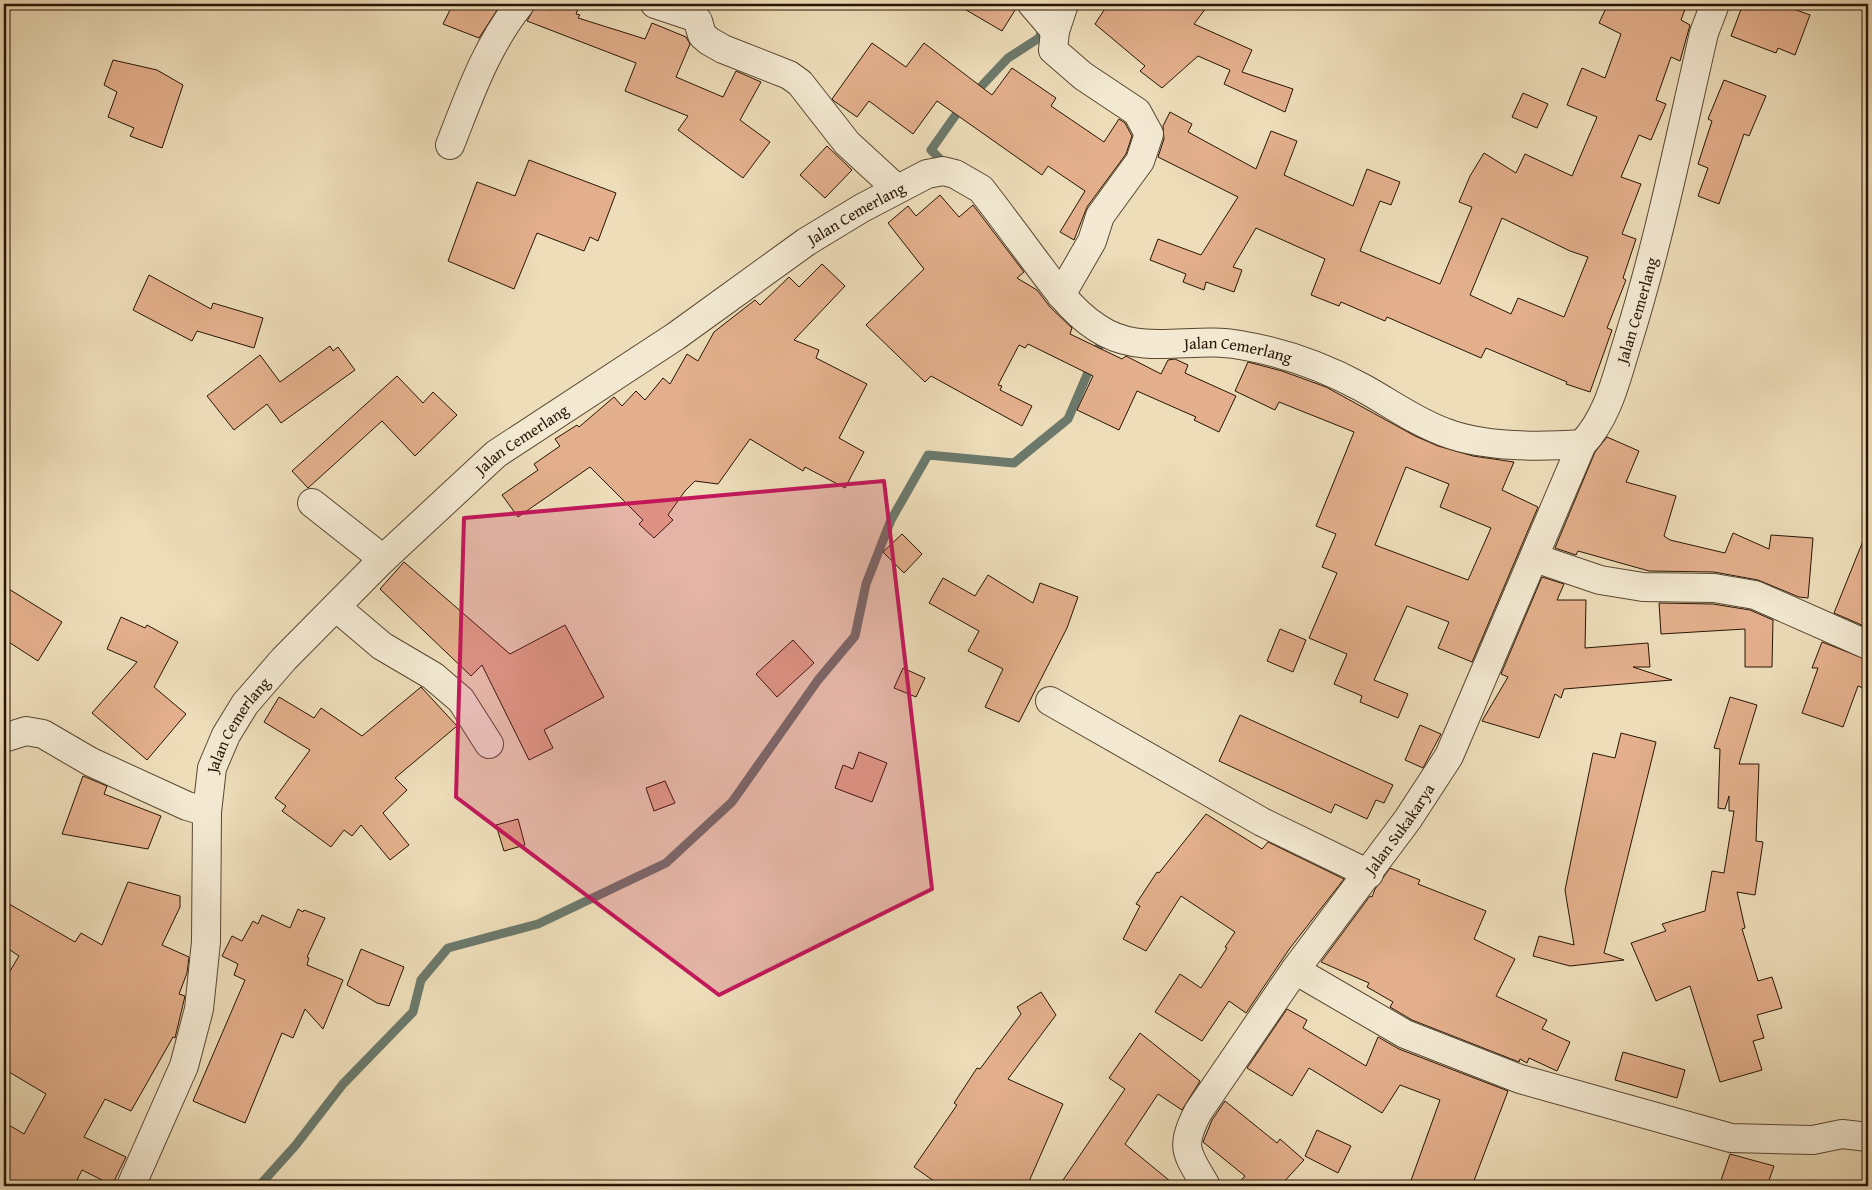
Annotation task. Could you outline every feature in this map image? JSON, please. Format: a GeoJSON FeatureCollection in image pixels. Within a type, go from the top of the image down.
{"type":"FeatureCollection","features":[{"type":"Feature","properties":{"kind":"street"},"geometry":{"type":"LineString","coordinates":[[450,145],[484,58],[504,24],[520,4]]}},
{"type":"Feature","properties":{"kind":"street"},"geometry":{"type":"LineString","coordinates":[[655,4],[694,17],[698,20],[702,35],[723,49],[788,75],[800,83],[847,143],[897,188]]}},
{"type":"Feature","properties":{"kind":"street"},"geometry":{"type":"LineString","coordinates":[[1032,4],[1056,31]]}},
{"type":"Feature","properties":{"kind":"street"},"geometry":{"type":"LineString","coordinates":[[1061,295],[1092,241],[1100,216],[1140,161],[1149,134],[1137,112],[1082,76],[1053,50],[1056,31],[1064,4]]}},
{"type":"Feature","properties":{"kind":"street","name":"Jalan Cemerlang"},"geometry":{"type":"LineString","coordinates":[[131,1186],[184,1066],[199,1009],[206,942],[207,812],[212,768],[226,735],[245,704],[284,659],[383,559],[496,454],[676,336],[806,242],[897,188],[927,174],[943,171],[966,179],[981,189],[1061,295],[1086,321],[1108,334],[1140,344],[1238,344],[1282,354],[1361,387],[1407,416],[1445,433],[1491,442],[1548,447],[1582,444],[1592,433],[1606,405],[1646,284],[1704,33],[1715,4]]}},
{"type":"Feature","properties":{"kind":"street","name":"Jalan Sukakarya"},"geometry":{"type":"LineString","coordinates":[[1206,1186],[1186,1149],[1189,1129],[1210,1094],[1294,970],[1369,874],[1449,756],[1582,444]]}},
{"type":"Feature","properties":{"kind":"street"},"geometry":{"type":"LineString","coordinates":[[312,504],[383,559]]}},
{"type":"Feature","properties":{"kind":"street"},"geometry":{"type":"LineString","coordinates":[[1535,558],[1600,580],[1617,583],[1643,587],[1714,588],[1755,595],[1868,645]]}},
{"type":"Feature","properties":{"kind":"street"},"geometry":{"type":"LineString","coordinates":[[336,607],[382,646],[433,676],[461,700],[489,744]]}},
{"type":"Feature","properties":{"kind":"street"},"geometry":{"type":"LineString","coordinates":[[1050,701],[1262,822],[1369,874]]}},
{"type":"Feature","properties":{"kind":"street"},"geometry":{"type":"LineString","coordinates":[[4,738],[26,731],[43,734],[91,762],[169,798],[207,812]]}},
{"type":"Feature","properties":{"kind":"street"},"geometry":{"type":"LineString","coordinates":[[1294,970],[1405,1034],[1520,1079],[1731,1138],[1813,1140],[1842,1134],[1868,1137]]}},
{"type":"Feature","properties":{"kind":"highlighted area"},"geometry":{"type":"Polygon","coordinates":[[[884,481],[932,889],[719,995],[456,797],[464,518],[884,481]]]}},
{"type":"Feature","properties":{"kind":"building"},"geometry":{"type":"Polygon","coordinates":[[[453,4],[501,4],[479,38],[443,24],[453,4]]]}},
{"type":"Feature","properties":{"kind":"building"},"geometry":{"type":"Polygon","coordinates":[[[555,4],[580,4],[576,14],[580,15],[578,18],[645,39],[652,23],[686,37],[690,44],[676,77],[723,97],[736,71],[761,82],[740,120],[770,142],[743,178],[678,130],[688,116],[625,91],[636,63],[527,21],[536,5],[552,10],[555,4]]]}},
{"type":"Feature","properties":{"kind":"building"},"geometry":{"type":"Polygon","coordinates":[[[956,4],[1017,4],[1017,7],[1002,31],[956,4]]]}},
{"type":"Feature","properties":{"kind":"building"},"geometry":{"type":"Polygon","coordinates":[[[1108,4],[1209,4],[1194,24],[1252,50],[1242,72],[1293,89],[1285,112],[1224,84],[1230,70],[1198,56],[1162,88],[1140,71],[1145,66],[1095,24],[1108,4]]]}},
{"type":"Feature","properties":{"kind":"building"},"geometry":{"type":"Polygon","coordinates":[[[1608,4],[1687,4],[1681,20],[1690,25],[1680,61],[1671,57],[1656,100],[1666,104],[1651,140],[1639,135],[1621,177],[1641,184],[1622,234],[1636,239],[1623,278],[1626,280],[1607,328],[1612,330],[1590,392],[1566,384],[1567,382],[1486,348],[1481,358],[1387,317],[1385,321],[1341,302],[1339,306],[1311,295],[1325,259],[1256,228],[1233,267],[1242,270],[1234,292],[1206,282],[1204,290],[1183,282],[1186,274],[1150,260],[1158,239],[1201,255],[1238,197],[1158,157],[1164,139],[1163,126],[1170,112],[1192,124],[1188,132],[1256,169],[1271,131],[1297,141],[1284,175],[1353,206],[1367,169],[1400,182],[1391,205],[1380,201],[1360,251],[1440,284],[1472,207],[1459,202],[1470,176],[1484,153],[1516,173],[1525,154],[1572,176],[1597,117],[1567,105],[1582,68],[1605,78],[1621,34],[1599,23],[1608,4]],[[1502,218],[1470,295],[1511,314],[1518,298],[1564,317],[1588,257],[1570,251],[1502,218]]]}},
{"type":"Feature","properties":{"kind":"building"},"geometry":{"type":"Polygon","coordinates":[[[1743,4],[1780,4],[1810,15],[1795,55],[1778,48],[1776,53],[1731,36],[1743,4]]]}},
{"type":"Feature","properties":{"kind":"building"},"geometry":{"type":"Polygon","coordinates":[[[872,43],[906,67],[924,43],[992,95],[1012,68],[1056,98],[1051,106],[1104,142],[1119,119],[1125,123],[1132,136],[1126,154],[1087,207],[1074,240],[1060,232],[1085,191],[1048,166],[1042,175],[937,101],[913,134],[869,101],[857,117],[834,101],[832,99],[872,43]]]}},
{"type":"Feature","properties":{"kind":"building"},"geometry":{"type":"Polygon","coordinates":[[[113,60],[157,70],[183,85],[162,148],[130,136],[134,128],[108,117],[117,92],[104,85],[113,60]]]}},
{"type":"Feature","properties":{"kind":"building"},"geometry":{"type":"Polygon","coordinates":[[[1724,80],[1766,96],[1749,136],[1744,134],[1719,204],[1698,196],[1708,168],[1698,164],[1712,121],[1708,119],[1724,80]]]}},
{"type":"Feature","properties":{"kind":"building"},"geometry":{"type":"Polygon","coordinates":[[[1523,93],[1548,104],[1537,128],[1512,117],[1523,93]]]}},
{"type":"Feature","properties":{"kind":"building"},"geometry":{"type":"Polygon","coordinates":[[[827,146],[852,170],[825,198],[800,175],[827,146]]]}},
{"type":"Feature","properties":{"kind":"building"},"geometry":{"type":"Polygon","coordinates":[[[529,160],[616,193],[598,241],[590,237],[584,251],[537,233],[514,289],[448,261],[477,182],[515,196],[529,160]]]}},
{"type":"Feature","properties":{"kind":"building"},"geometry":{"type":"Polygon","coordinates":[[[940,195],[959,217],[973,205],[1024,272],[1017,278],[1037,290],[1050,307],[1072,328],[1070,334],[1122,359],[1126,356],[1161,374],[1168,360],[1175,359],[1188,365],[1185,373],[1236,396],[1219,432],[1194,420],[1196,417],[1137,391],[1119,430],[1077,410],[1093,376],[1028,344],[1025,348],[1019,345],[998,385],[1002,386],[1000,390],[1032,406],[1022,426],[931,376],[925,382],[866,325],[924,269],[888,223],[908,206],[916,216],[940,195]]]}},
{"type":"Feature","properties":{"kind":"building"},"geometry":{"type":"Polygon","coordinates":[[[822,264],[845,286],[794,340],[819,350],[816,358],[867,384],[839,438],[864,452],[845,488],[805,467],[803,471],[750,439],[718,484],[695,481],[685,491],[668,515],[673,520],[654,538],[639,524],[643,520],[590,467],[518,517],[502,495],[538,470],[534,464],[560,446],[555,439],[577,425],[579,427],[614,397],[622,406],[636,391],[645,400],[663,378],[670,384],[687,354],[698,361],[714,332],[755,300],[760,305],[789,277],[799,287],[822,264]]]}},
{"type":"Feature","properties":{"kind":"building"},"geometry":{"type":"Polygon","coordinates":[[[149,275],[211,309],[213,303],[263,318],[254,348],[197,331],[192,341],[133,310],[149,275]]]}},
{"type":"Feature","properties":{"kind":"building"},"geometry":{"type":"Polygon","coordinates":[[[330,346],[333,351],[338,347],[355,370],[281,423],[267,404],[234,430],[207,396],[260,355],[280,382],[330,346]]]}},
{"type":"Feature","properties":{"kind":"building"},"geometry":{"type":"Polygon","coordinates":[[[1248,362],[1282,371],[1326,387],[1415,436],[1438,446],[1473,456],[1514,462],[1502,490],[1538,507],[1472,662],[1438,648],[1449,622],[1407,606],[1374,680],[1408,694],[1398,718],[1360,702],[1362,696],[1334,684],[1347,654],[1309,638],[1337,573],[1322,567],[1336,534],[1316,526],[1354,432],[1279,402],[1275,410],[1235,391],[1248,362]],[[1406,467],[1375,545],[1468,580],[1491,528],[1440,507],[1449,484],[1406,467]]]}},
{"type":"Feature","properties":{"kind":"building"},"geometry":{"type":"Polygon","coordinates":[[[397,376],[423,403],[433,392],[457,415],[415,456],[382,421],[308,488],[292,471],[397,376]]]}},
{"type":"Feature","properties":{"kind":"building"},"geometry":{"type":"Polygon","coordinates":[[[1607,437],[1639,451],[1626,482],[1676,496],[1664,536],[1670,540],[1725,553],[1733,533],[1769,549],[1771,535],[1813,538],[1808,598],[1799,597],[1758,580],[1714,572],[1649,571],[1578,551],[1576,555],[1555,548],[1595,452],[1607,437]]]}},
{"type":"Feature","properties":{"kind":"building"},"geometry":{"type":"Polygon","coordinates":[[[1867,531],[1868,617],[1864,626],[1834,613],[1867,531]]]}},
{"type":"Feature","properties":{"kind":"building"},"geometry":{"type":"Polygon","coordinates":[[[902,534],[922,554],[904,573],[883,552],[902,534]]]}},
{"type":"Feature","properties":{"kind":"building"},"geometry":{"type":"Polygon","coordinates":[[[404,562],[510,654],[565,625],[604,697],[544,730],[553,748],[529,760],[482,665],[471,676],[380,589],[404,562]]]}},
{"type":"Feature","properties":{"kind":"building"},"geometry":{"type":"Polygon","coordinates":[[[988,575],[1033,603],[1040,583],[1078,597],[1067,628],[1019,722],[985,707],[1003,669],[968,651],[979,631],[929,603],[943,578],[975,596],[988,575]]]}},
{"type":"Feature","properties":{"kind":"building"},"geometry":{"type":"Polygon","coordinates":[[[1542,577],[1564,584],[1557,600],[1586,600],[1585,648],[1648,643],[1650,667],[1633,667],[1672,680],[1564,689],[1561,698],[1555,694],[1539,738],[1482,721],[1508,677],[1501,674],[1542,577]]]}},
{"type":"Feature","properties":{"kind":"building"},"geometry":{"type":"Polygon","coordinates":[[[4,586],[62,622],[38,661],[4,639],[4,586]]]}},
{"type":"Feature","properties":{"kind":"building"},"geometry":{"type":"Polygon","coordinates":[[[1659,603],[1713,604],[1750,610],[1773,620],[1772,667],[1745,667],[1745,629],[1661,634],[1659,603]]]}},
{"type":"Feature","properties":{"kind":"building"},"geometry":{"type":"Polygon","coordinates":[[[121,617],[145,628],[147,625],[178,642],[154,687],[186,714],[147,760],[92,713],[137,662],[107,649],[121,617]]]}},
{"type":"Feature","properties":{"kind":"building"},"geometry":{"type":"Polygon","coordinates":[[[1280,629],[1306,640],[1293,672],[1267,661],[1280,629]]]}},
{"type":"Feature","properties":{"kind":"building"},"geometry":{"type":"Polygon","coordinates":[[[793,640],[814,663],[777,697],[756,674],[793,640]]]}},
{"type":"Feature","properties":{"kind":"building"},"geometry":{"type":"Polygon","coordinates":[[[1822,642],[1868,660],[1868,690],[1858,686],[1843,727],[1802,713],[1818,668],[1812,668],[1822,642]]]}},
{"type":"Feature","properties":{"kind":"building"},"geometry":{"type":"Polygon","coordinates":[[[903,668],[925,678],[916,697],[894,688],[903,668]]]}},
{"type":"Feature","properties":{"kind":"building"},"geometry":{"type":"Polygon","coordinates":[[[421,687],[457,726],[395,778],[407,790],[383,813],[409,845],[390,860],[361,825],[352,836],[344,830],[331,847],[282,811],[286,806],[275,798],[310,750],[264,722],[279,697],[314,718],[321,708],[362,736],[421,687]]]}},
{"type":"Feature","properties":{"kind":"building"},"geometry":{"type":"Polygon","coordinates":[[[1730,697],[1757,705],[1739,764],[1759,764],[1756,841],[1763,842],[1755,895],[1737,892],[1745,928],[1742,929],[1758,981],[1772,977],[1782,1008],[1757,1015],[1764,1038],[1753,1041],[1762,1070],[1720,1082],[1690,986],[1656,1001],[1631,943],[1666,931],[1662,924],[1705,911],[1712,871],[1724,873],[1734,811],[1729,811],[1729,796],[1725,809],[1718,808],[1720,749],[1714,748],[1730,697]]]}},
{"type":"Feature","properties":{"kind":"building"},"geometry":{"type":"Polygon","coordinates":[[[1240,715],[1393,785],[1384,803],[1376,800],[1367,819],[1335,804],[1331,813],[1219,761],[1240,715]]]}},
{"type":"Feature","properties":{"kind":"building"},"geometry":{"type":"Polygon","coordinates":[[[1420,725],[1441,734],[1423,768],[1405,760],[1420,725]]]}},
{"type":"Feature","properties":{"kind":"building"},"geometry":{"type":"Polygon","coordinates":[[[1621,733],[1656,742],[1604,953],[1624,960],[1570,966],[1533,956],[1539,936],[1574,945],[1565,890],[1593,753],[1615,758],[1621,733]]]}},
{"type":"Feature","properties":{"kind":"building"},"geometry":{"type":"Polygon","coordinates":[[[859,752],[887,763],[872,802],[835,788],[843,765],[853,769],[859,752]]]}},
{"type":"Feature","properties":{"kind":"building"},"geometry":{"type":"Polygon","coordinates":[[[83,776],[107,786],[104,794],[161,816],[148,849],[62,834],[83,776]]]}},
{"type":"Feature","properties":{"kind":"building"},"geometry":{"type":"Polygon","coordinates":[[[665,781],[675,803],[654,811],[646,788],[665,781]]]}},
{"type":"Feature","properties":{"kind":"building"},"geometry":{"type":"Polygon","coordinates":[[[1206,814],[1262,849],[1268,842],[1344,879],[1290,948],[1246,1013],[1229,1001],[1202,1041],[1155,1012],[1180,974],[1201,988],[1235,932],[1181,896],[1146,951],[1123,939],[1140,906],[1136,904],[1157,872],[1159,873],[1206,814]]]}},
{"type":"Feature","properties":{"kind":"building"},"geometry":{"type":"Polygon","coordinates":[[[518,819],[525,845],[504,851],[496,825],[518,819]]]}},
{"type":"Feature","properties":{"kind":"building"},"geometry":{"type":"Polygon","coordinates":[[[1390,868],[1420,880],[1418,884],[1486,911],[1474,939],[1515,959],[1496,996],[1547,1020],[1542,1029],[1570,1042],[1557,1071],[1529,1058],[1527,1063],[1520,1059],[1519,1062],[1412,1020],[1390,1007],[1393,1002],[1367,987],[1369,983],[1321,962],[1370,896],[1372,897],[1375,889],[1390,868]]]}},
{"type":"Feature","properties":{"kind":"building"},"geometry":{"type":"Polygon","coordinates":[[[128,882],[180,896],[180,907],[162,945],[189,957],[187,973],[179,994],[185,996],[175,1038],[173,1037],[131,1111],[105,1099],[84,1137],[126,1157],[112,1185],[82,1170],[74,1186],[4,1186],[4,1122],[24,1134],[46,1094],[4,1069],[4,981],[19,956],[4,946],[4,901],[75,942],[81,933],[102,945],[128,882]]]}},
{"type":"Feature","properties":{"kind":"building"},"geometry":{"type":"Polygon","coordinates":[[[298,909],[325,918],[307,957],[309,958],[307,965],[343,980],[323,1029],[305,1009],[293,1038],[282,1033],[245,1123],[193,1101],[245,980],[234,975],[238,964],[222,956],[232,936],[242,941],[253,921],[258,924],[262,915],[290,928],[298,909]]]}},
{"type":"Feature","properties":{"kind":"building"},"geometry":{"type":"Polygon","coordinates":[[[361,949],[404,967],[389,1006],[377,1003],[347,985],[361,949]]]}},
{"type":"Feature","properties":{"kind":"building"},"geometry":{"type":"Polygon","coordinates":[[[1041,992],[1056,1015],[1008,1079],[1063,1104],[1027,1186],[941,1186],[914,1167],[957,1105],[954,1103],[977,1068],[980,1069],[1021,1014],[1017,1007],[1041,992]]]}},
{"type":"Feature","properties":{"kind":"building"},"geometry":{"type":"Polygon","coordinates":[[[1287,1009],[1307,1020],[1303,1028],[1366,1066],[1378,1037],[1399,1049],[1508,1091],[1472,1186],[1409,1186],[1440,1100],[1400,1085],[1382,1113],[1309,1068],[1292,1096],[1247,1068],[1287,1009]]]}},
{"type":"Feature","properties":{"kind":"building"},"geometry":{"type":"Polygon","coordinates":[[[1140,1033],[1200,1081],[1182,1110],[1158,1094],[1125,1144],[1176,1186],[1059,1186],[1125,1089],[1109,1078],[1140,1033]]]}},
{"type":"Feature","properties":{"kind":"building"},"geometry":{"type":"Polygon","coordinates":[[[1623,1052],[1685,1070],[1677,1098],[1615,1080],[1623,1052]]]}},
{"type":"Feature","properties":{"kind":"building"},"geometry":{"type":"Polygon","coordinates":[[[1225,1101],[1277,1143],[1280,1139],[1304,1160],[1280,1186],[1236,1186],[1245,1176],[1203,1142],[1212,1120],[1225,1101]]]}},
{"type":"Feature","properties":{"kind":"building"},"geometry":{"type":"Polygon","coordinates":[[[1317,1130],[1351,1146],[1338,1173],[1305,1156],[1317,1130]]]}},
{"type":"Feature","properties":{"kind":"building"},"geometry":{"type":"Polygon","coordinates":[[[1730,1154],[1774,1166],[1767,1186],[1719,1186],[1730,1154]]]}},
{"type":"Feature","properties":{"kind":"waterway"},"geometry":{"type":"LineString","coordinates":[[973,95],[1008,58],[1039,38],[1044,25]]}},
{"type":"Feature","properties":{"kind":"waterway"},"geometry":{"type":"LineString","coordinates":[[946,165],[931,150],[962,106]]}},
{"type":"Feature","properties":{"kind":"waterway"},"geometry":{"type":"LineString","coordinates":[[259,1186],[295,1146],[343,1084],[413,1012],[421,980],[448,948],[538,924],[666,863],[732,802],[818,680],[855,636],[866,584],[891,520],[928,455],[1014,463],[1068,419],[1102,340],[1099,337]]}}]}
